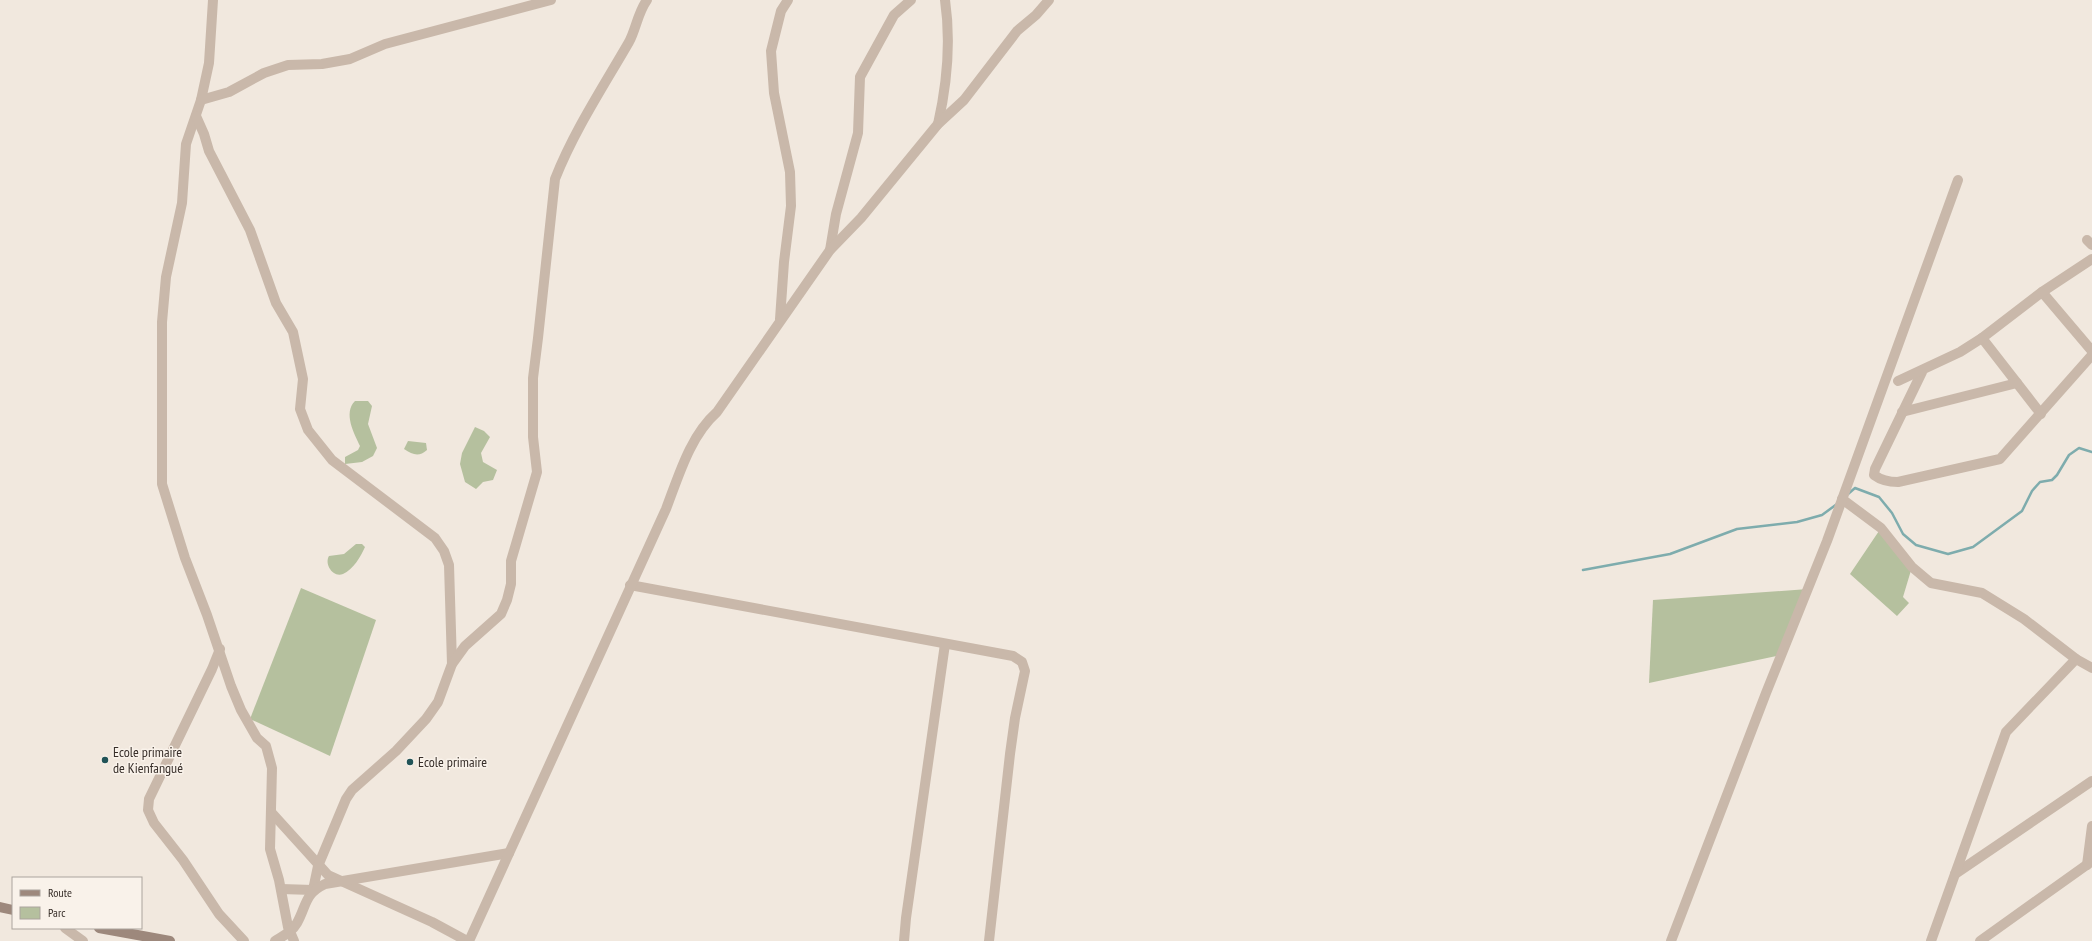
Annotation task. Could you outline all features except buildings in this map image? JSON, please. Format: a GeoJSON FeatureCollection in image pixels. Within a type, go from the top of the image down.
{"type":"FeatureCollection","features":[{"type":"Feature","properties":{"kind":"main road"},"geometry":{"type":"LineString","coordinates":[[0,907],[12,910]]}},
{"type":"Feature","properties":{"kind":"main road"},"geometry":{"type":"LineString","coordinates":[[104,929],[170,941]]}},
{"type":"Feature","properties":{"kind":"street"},"geometry":{"type":"LineString","coordinates":[[213,0],[209,63],[201,100],[186,144],[182,203],[166,277],[162,322],[162,484],[185,558],[220,649],[231,686],[241,710],[257,738],[266,746],[270,756],[272,768],[270,849],[292,936]]}},
{"type":"Feature","properties":{"kind":"street"},"geometry":{"type":"LineString","coordinates":[[201,100],[229,92],[264,73],[288,65],[322,64],[350,59],[385,44],[550,0]]}},
{"type":"Feature","properties":{"kind":"street"},"geometry":{"type":"LineString","coordinates":[[292,936],[296,924],[313,890],[318,866],[346,799],[352,790],[396,750],[426,719],[438,702],[452,664],[465,646],[501,614],[507,600],[511,584],[511,561],[537,472],[533,437],[534,363],[555,179],[564,156],[632,36],[643,6],[647,0]]}},
{"type":"Feature","properties":{"kind":"street"},"geometry":{"type":"LineString","coordinates":[[780,321],[784,262],[791,206],[790,172],[774,93],[772,51],[781,11],[788,0]]}},
{"type":"Feature","properties":{"kind":"street"},"geometry":{"type":"LineString","coordinates":[[830,250],[836,214],[858,133],[860,77],[894,15],[912,0]]}},
{"type":"Feature","properties":{"kind":"street"},"geometry":{"type":"LineString","coordinates":[[938,124],[944,97],[947,51],[945,0]]}},
{"type":"Feature","properties":{"kind":"street"},"geometry":{"type":"LineString","coordinates":[[271,812],[318,866],[328,875],[432,922],[468,941],[666,508],[696,437],[704,423],[716,412],[830,250],[861,218],[938,124],[964,100],[1017,31],[1036,15],[1049,0]]}},
{"type":"Feature","properties":{"kind":"street"},"geometry":{"type":"LineString","coordinates":[[196,116],[212,157],[250,230],[276,302],[293,332],[303,379],[300,409],[308,430],[332,460],[435,538],[444,551],[449,565],[452,664]]}},
{"type":"Feature","properties":{"kind":"street"},"geometry":{"type":"LineString","coordinates":[[1670,941],[1842,499],[1958,180]]}},
{"type":"Feature","properties":{"kind":"street"},"geometry":{"type":"LineString","coordinates":[[1898,381],[1922,372],[1960,352],[1982,338],[2042,292],[2092,259]]}},
{"type":"Feature","properties":{"kind":"street"},"geometry":{"type":"LineString","coordinates":[[2042,292],[2092,351]]}},
{"type":"Feature","properties":{"kind":"street"},"geometry":{"type":"LineString","coordinates":[[1982,338],[2041,414]]}},
{"type":"Feature","properties":{"kind":"street"},"geometry":{"type":"LineString","coordinates":[[1922,372],[1875,469],[1874,475],[1889,482],[2000,459],[2092,355]]}},
{"type":"Feature","properties":{"kind":"street"},"geometry":{"type":"LineString","coordinates":[[1902,412],[2017,383]]}},
{"type":"Feature","properties":{"kind":"street"},"geometry":{"type":"LineString","coordinates":[[1842,499],[1881,528],[1912,567],[1931,583],[1982,593],[2024,619],[2076,659],[2092,668]]}},
{"type":"Feature","properties":{"kind":"street"},"geometry":{"type":"LineString","coordinates":[[630,585],[1013,656],[1022,662],[1025,672],[1011,746],[989,941]]}},
{"type":"Feature","properties":{"kind":"street"},"geometry":{"type":"LineString","coordinates":[[904,941],[945,644]]}},
{"type":"Feature","properties":{"kind":"street"},"geometry":{"type":"LineString","coordinates":[[220,649],[206,683],[149,799],[148,810],[154,823],[183,860],[219,914],[244,941]]}},
{"type":"Feature","properties":{"kind":"street"},"geometry":{"type":"LineString","coordinates":[[1931,941],[2006,732],[2076,659]]}},
{"type":"Feature","properties":{"kind":"street"},"geometry":{"type":"LineString","coordinates":[[1955,874],[2092,781]]}},
{"type":"Feature","properties":{"kind":"street"},"geometry":{"type":"LineString","coordinates":[[1980,941],[2089,863],[2092,826]]}},
{"type":"Feature","properties":{"kind":"street"},"geometry":{"type":"LineString","coordinates":[[281,889],[313,890],[325,884],[509,854]]}},
{"type":"Feature","properties":{"kind":"street"},"geometry":{"type":"LineString","coordinates":[[66,929],[83,941]]}},
{"type":"Feature","properties":{"kind":"street"},"geometry":{"type":"LineString","coordinates":[[275,941],[292,936]]}},
{"type":"Feature","properties":{"kind":"green space"},"geometry":{"type":"Polygon","coordinates":[[[355,401],[368,401],[372,406],[368,424],[377,448],[373,456],[362,462],[345,464],[345,457],[358,450],[360,446],[350,417],[350,411],[355,401]]]}},
{"type":"Feature","properties":{"kind":"green space"},"geometry":{"type":"Polygon","coordinates":[[[475,427],[484,431],[490,437],[481,453],[483,462],[497,470],[493,480],[483,482],[476,489],[465,482],[460,464],[462,453],[475,427]]]}},
{"type":"Feature","properties":{"kind":"green space"},"geometry":{"type":"Polygon","coordinates":[[[408,441],[426,443],[427,450],[421,454],[410,453],[404,449],[408,441]]]}},
{"type":"Feature","properties":{"kind":"green space"},"geometry":{"type":"Polygon","coordinates":[[[1881,528],[1912,567],[1903,597],[1909,603],[1897,616],[1850,574],[1881,528]]]}},
{"type":"Feature","properties":{"kind":"green space"},"geometry":{"type":"Polygon","coordinates":[[[356,544],[362,544],[365,547],[359,558],[347,572],[339,575],[330,570],[328,563],[329,556],[344,554],[356,544]]]}},
{"type":"Feature","properties":{"kind":"green space"},"geometry":{"type":"Polygon","coordinates":[[[301,588],[376,620],[330,756],[250,719],[301,588]]]}},
{"type":"Feature","properties":{"kind":"green space"},"geometry":{"type":"Polygon","coordinates":[[[1808,589],[1781,655],[1649,683],[1653,600],[1808,589]]]}},
{"type":"Feature","properties":{"kind":"waterway"},"geometry":{"type":"LineString","coordinates":[[1848,494],[1855,488],[1879,497],[1892,513],[1903,534],[1916,545],[1948,554],[1973,547],[2022,511],[2032,491],[2040,482],[2052,480],[2057,475],[2069,455],[2079,448],[2092,452]]}},
{"type":"Feature","properties":{"kind":"waterway"},"geometry":{"type":"LineString","coordinates":[[1583,570],[1670,554],[1737,529],[1797,522],[1822,515],[1837,504]]}},
{"type":"Feature","properties":{"kind":"place","name":"Ecole primaire de Kienfangué"},"geometry":{"type":"Point","coordinates":[105,760]}},
{"type":"Feature","properties":{"kind":"place","name":"Ecole primaire"},"geometry":{"type":"Point","coordinates":[410,762]}}]}
